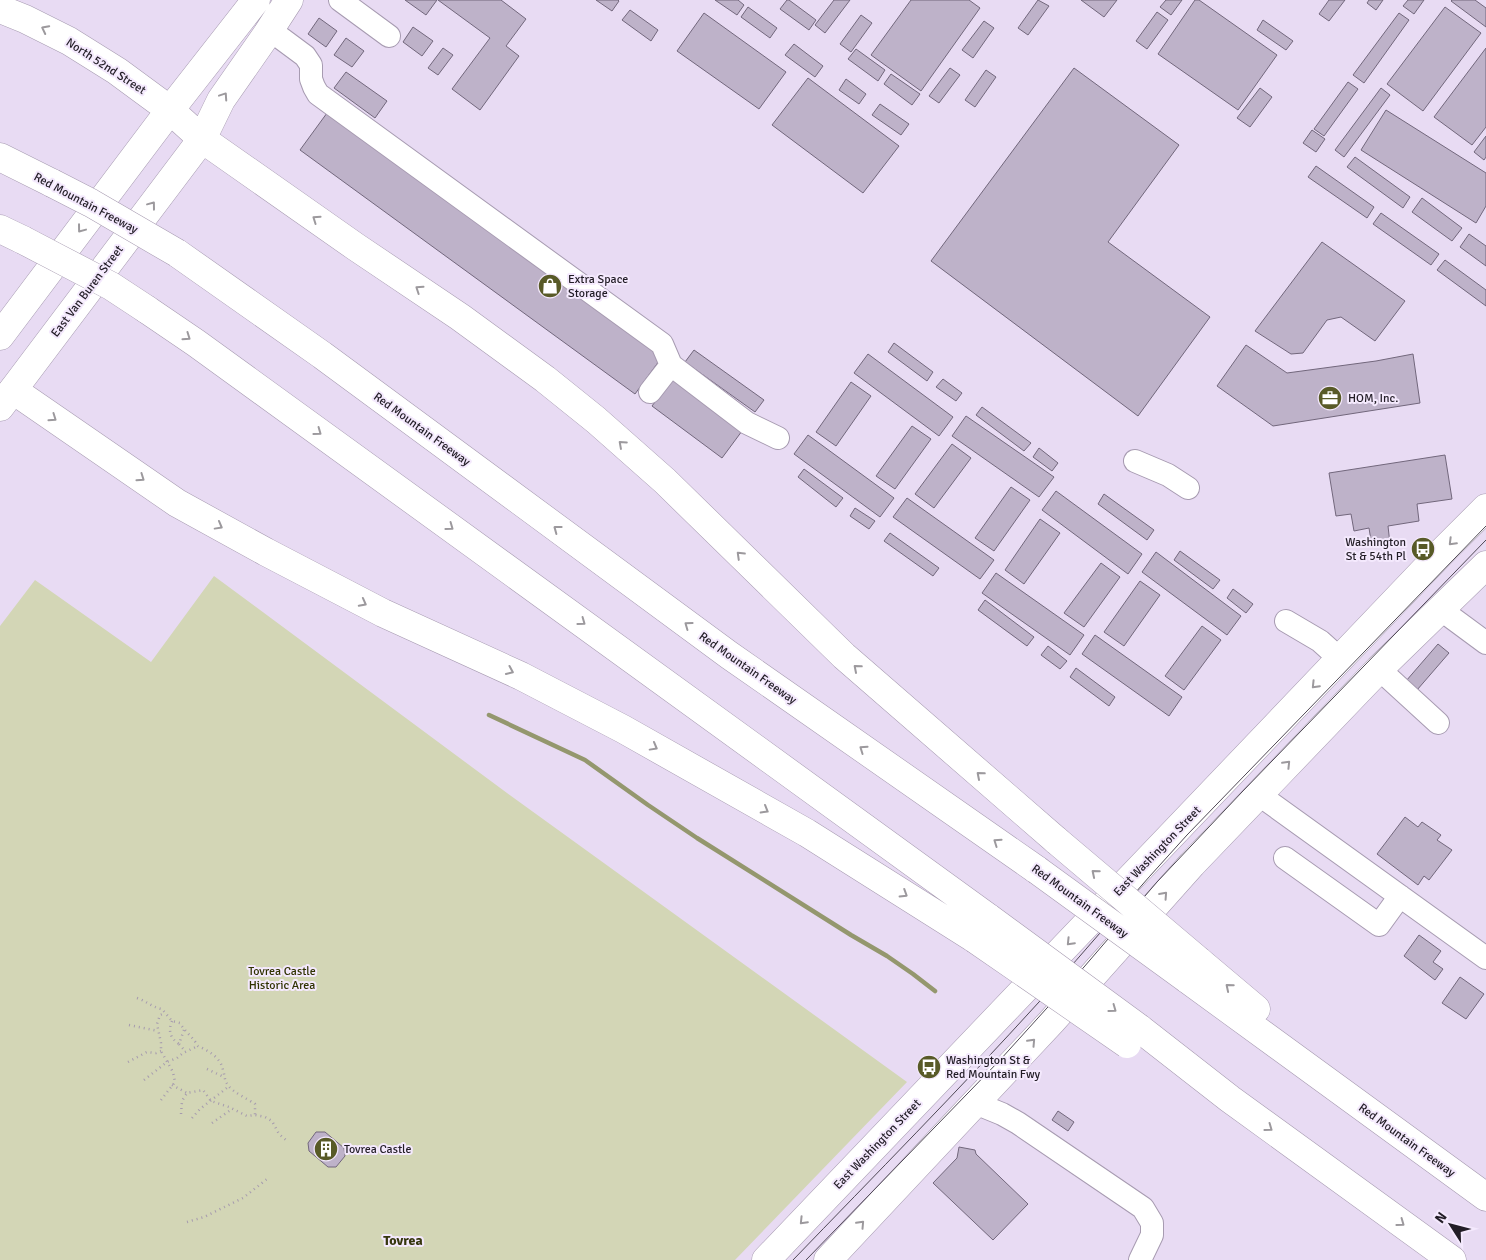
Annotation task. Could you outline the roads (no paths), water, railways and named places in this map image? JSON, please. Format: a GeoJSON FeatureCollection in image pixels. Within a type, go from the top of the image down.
{"type":"FeatureCollection","features":[{"type":"Feature","properties":{"kind":"main road"},"geometry":{"type":"LineString","coordinates":[[0,336],[170,110],[256,0]]}},
{"type":"Feature","properties":{"kind":"main road","name":"East Van Buren Street"},"geometry":{"type":"LineString","coordinates":[[4,392],[202,139],[221,100],[289,0]]}},
{"type":"Feature","properties":{"kind":"main road","name":"North 52nd Street"},"geometry":{"type":"LineString","coordinates":[[0,9],[69,41],[117,71],[170,110],[202,139],[460,317],[545,379],[589,414],[665,482],[844,656],[1057,841],[1193,970]]}},
{"type":"Feature","properties":{"kind":"main road","name":"Red Mountain Freeway"},"geometry":{"type":"LineString","coordinates":[[0,157],[91,203],[177,253],[322,355],[729,655],[1037,870],[1193,970],[1341,1092],[1486,1197]]}},
{"type":"Feature","properties":{"kind":"main road"},"geometry":{"type":"LineString","coordinates":[[12,234],[112,286],[212,355],[982,928],[1133,1036],[1230,1099],[1452,1260]]}},
{"type":"Feature","properties":{"kind":"main road"},"geometry":{"type":"LineString","coordinates":[[4,392],[177,503],[266,552],[383,614],[521,676],[623,730],[806,833],[982,928]]}},
{"type":"Feature","properties":{"kind":"main road","name":"East Washington Street"},"geometry":{"type":"LineString","coordinates":[[766,1260],[1432,562],[1486,508]]}},
{"type":"Feature","properties":{"kind":"main road"},"geometry":{"type":"LineString","coordinates":[[828,1260],[1052,1021],[1192,864],[1258,794],[1379,669],[1486,565]]}},
{"type":"Feature","properties":{"kind":"street"},"geometry":{"type":"LineString","coordinates":[[340,0],[389,36]]}},
{"type":"Feature","properties":{"kind":"street"},"geometry":{"type":"LineString","coordinates":[[270,30],[305,56],[311,65],[311,80],[318,94],[662,344],[671,365],[747,423],[778,438]]}},
{"type":"Feature","properties":{"kind":"street"},"geometry":{"type":"LineString","coordinates":[[650,392],[671,365]]}},
{"type":"Feature","properties":{"kind":"street"},"geometry":{"type":"LineString","coordinates":[[1135,461],[1168,474],[1188,488]]}},
{"type":"Feature","properties":{"kind":"street"},"geometry":{"type":"LineString","coordinates":[[1440,609],[1486,643]]}},
{"type":"Feature","properties":{"kind":"street"},"geometry":{"type":"LineString","coordinates":[[1286,621],[1320,641],[1340,659]]}},
{"type":"Feature","properties":{"kind":"street"},"geometry":{"type":"LineString","coordinates":[[1379,669],[1438,723]]}},
{"type":"Feature","properties":{"kind":"street"},"geometry":{"type":"LineString","coordinates":[[1258,794],[1486,958]]}},
{"type":"Feature","properties":{"kind":"street"},"geometry":{"type":"LineString","coordinates":[[1286,858],[1379,926],[1400,896]]}},
{"type":"Feature","properties":{"kind":"street"},"geometry":{"type":"LineString","coordinates":[[975,1103],[1018,1123],[1143,1208],[1152,1223],[1152,1236],[1140,1260]]}},
{"type":"Feature","properties":{"kind":"waterway"},"geometry":{"type":"LineString","coordinates":[[489,715],[585,760],[697,838],[887,956],[935,991]]}},
{"type":"Feature","properties":{"kind":"tram line"},"geometry":{"type":"LineString","coordinates":[[793,1260],[1009,1035],[1187,835],[1486,526]]}},
{"type":"Feature","properties":{"kind":"tram line"},"geometry":{"type":"LineString","coordinates":[[806,1260],[1000,1060],[1157,882],[1486,540]]}},
{"type":"Feature","properties":{"kind":"place","name":"Extra Space Storage"},"geometry":{"type":"Point","coordinates":[550,286]}},
{"type":"Feature","properties":{"kind":"place","name":"HOM, Inc."},"geometry":{"type":"Point","coordinates":[1330,398]}},
{"type":"Feature","properties":{"kind":"place","name":"Washington St & 54th Pl"},"geometry":{"type":"Point","coordinates":[1423,549]}},
{"type":"Feature","properties":{"kind":"place","name":"Washington St & Red Mountain Fwy"},"geometry":{"type":"Point","coordinates":[929,1067]}},
{"type":"Feature","properties":{"kind":"place","name":"Tovrea Castle"},"geometry":{"type":"Point","coordinates":[326,1149]}},
{"type":"Feature","properties":{"kind":"district","name":"Tovrea"},"geometry":{"type":"Point","coordinates":[403,1240]}},
{"type":"Feature","properties":{"kind":"park label","name":"Tovrea Castle Historic Area"},"geometry":{"type":"Point","coordinates":[282,978]}}]}
